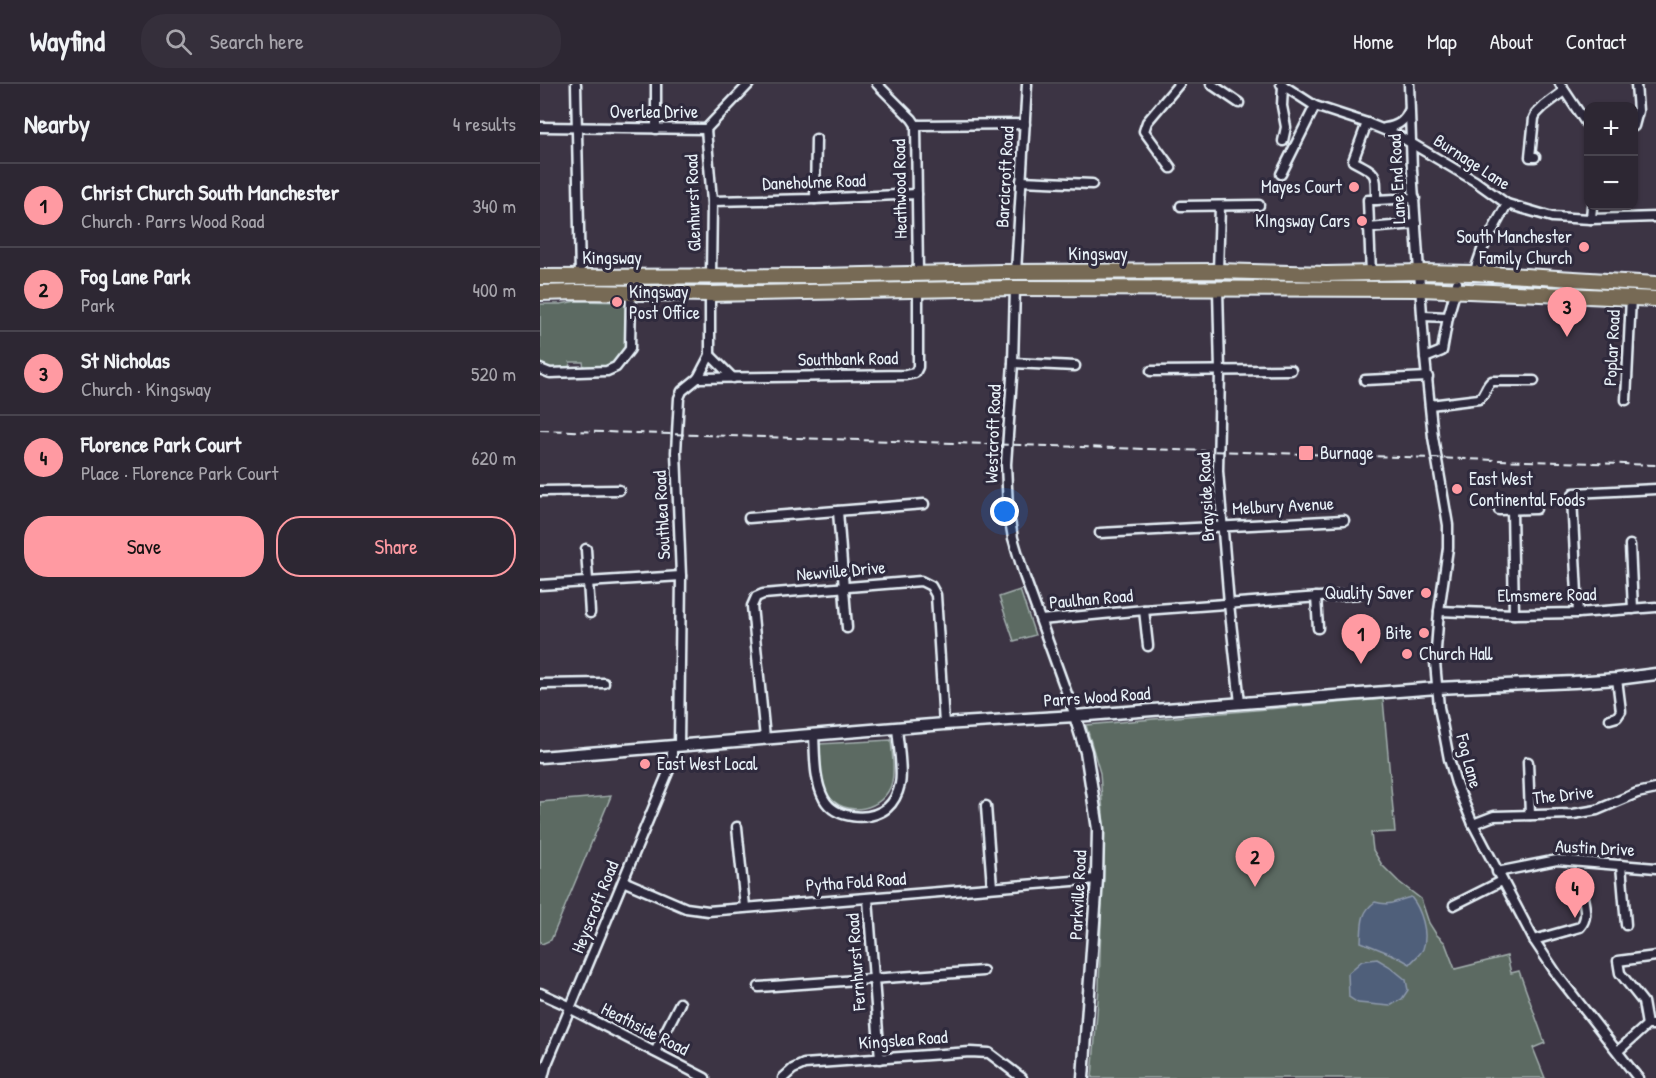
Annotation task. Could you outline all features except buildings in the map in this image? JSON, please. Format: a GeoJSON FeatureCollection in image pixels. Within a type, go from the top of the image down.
{"type":"FeatureCollection","features":[{"type":"Feature","properties":{"kind":"highway","name":"Kingsway"},"geometry":{"type":"LineString","coordinates":[[540,277],[818,276],[1016,272],[1218,271],[1326,274],[1420,272],[1474,273],[1515,281],[1656,284]]}},
{"type":"Feature","properties":{"kind":"highway"},"geometry":{"type":"LineString","coordinates":[[1420,272],[1427,280],[1456,286],[1515,281],[1547,293]]}},
{"type":"Feature","properties":{"kind":"highway"},"geometry":{"type":"LineString","coordinates":[[1326,274],[1348,280],[1410,280],[1416,282],[1421,289]]}},
{"type":"Feature","properties":{"kind":"highway"},"geometry":{"type":"LineString","coordinates":[[579,276],[579,292]]}},
{"type":"Feature","properties":{"kind":"highway","name":"Kingsway"},"geometry":{"type":"LineString","coordinates":[[540,293],[710,294],[1015,288],[1421,289],[1456,286],[1656,299]]}},
{"type":"Feature","properties":{"kind":"street"},"geometry":{"type":"LineString","coordinates":[[576,84],[579,276]]}},
{"type":"Feature","properties":{"kind":"street"},"geometry":{"type":"LineString","coordinates":[[656,84],[656,129]]}},
{"type":"Feature","properties":{"kind":"street","name":"Overlea Drive"},"geometry":{"type":"LineString","coordinates":[[540,127],[706,129],[749,84]]}},
{"type":"Feature","properties":{"kind":"street","name":"Heathwood Road"},"geometry":{"type":"LineString","coordinates":[[877,84],[916,125],[918,274]]}},
{"type":"Feature","properties":{"kind":"street","name":"Barcicroft Road"},"geometry":{"type":"LineString","coordinates":[[1016,272],[1027,84]]}},
{"type":"Feature","properties":{"kind":"street"},"geometry":{"type":"LineString","coordinates":[[1171,168],[1144,130],[1147,122],[1179,84]]}},
{"type":"Feature","properties":{"kind":"street"},"geometry":{"type":"LineString","coordinates":[[1211,84],[1239,103]]}},
{"type":"Feature","properties":{"kind":"street","name":"Lane End Road"},"geometry":{"type":"LineString","coordinates":[[1409,84],[1420,272]]}},
{"type":"Feature","properties":{"kind":"street"},"geometry":{"type":"LineString","coordinates":[[1636,84],[1637,102]]}},
{"type":"Feature","properties":{"kind":"street"},"geometry":{"type":"LineString","coordinates":[[1282,85],[1282,106],[1286,127],[1283,141]]}},
{"type":"Feature","properties":{"kind":"street","name":"Burnage Lane"},"geometry":{"type":"LineString","coordinates":[[1282,85],[1315,105],[1381,128],[1412,143],[1508,204],[1552,217],[1591,219],[1656,217]]}},
{"type":"Feature","properties":{"kind":"street"},"geometry":{"type":"LineString","coordinates":[[1535,157],[1530,157],[1534,118],[1562,88],[1584,120]]}},
{"type":"Feature","properties":{"kind":"street"},"geometry":{"type":"LineString","coordinates":[[1281,174],[1315,105]]}},
{"type":"Feature","properties":{"kind":"street"},"geometry":{"type":"LineString","coordinates":[[1381,128],[1393,127],[1399,123],[1406,118],[1410,108]]}},
{"type":"Feature","properties":{"kind":"street"},"geometry":{"type":"LineString","coordinates":[[1367,123],[1353,161],[1373,171],[1376,177],[1376,200]]}},
{"type":"Feature","properties":{"kind":"street"},"geometry":{"type":"LineString","coordinates":[[916,125],[1024,124]]}},
{"type":"Feature","properties":{"kind":"street","name":"Glenhurst Road"},"geometry":{"type":"LineString","coordinates":[[706,129],[711,201],[711,276]]}},
{"type":"Feature","properties":{"kind":"street"},"geometry":{"type":"LineString","coordinates":[[815,199],[816,139]]}},
{"type":"Feature","properties":{"kind":"street"},"geometry":{"type":"LineString","coordinates":[[1021,181],[1092,184]]}},
{"type":"Feature","properties":{"kind":"street","name":"Daneholme Road"},"geometry":{"type":"LineString","coordinates":[[711,201],[917,194]]}},
{"type":"Feature","properties":{"kind":"street"},"geometry":{"type":"LineString","coordinates":[[1371,273],[1368,200],[1414,198]]}},
{"type":"Feature","properties":{"kind":"street"},"geometry":{"type":"LineString","coordinates":[[1474,273],[1482,250],[1508,204]]}},
{"type":"Feature","properties":{"kind":"street"},"geometry":{"type":"LineString","coordinates":[[1181,206],[1259,206]]}},
{"type":"Feature","properties":{"kind":"street"},"geometry":{"type":"LineString","coordinates":[[1218,271],[1220,206]]}},
{"type":"Feature","properties":{"kind":"street"},"geometry":{"type":"LineString","coordinates":[[1591,219],[1592,210]]}},
{"type":"Feature","properties":{"kind":"street"},"geometry":{"type":"LineString","coordinates":[[1368,228],[1416,224]]}},
{"type":"Feature","properties":{"kind":"street","name":"Fog Lane"},"geometry":{"type":"LineString","coordinates":[[1420,272],[1433,437],[1448,525],[1448,548],[1439,611],[1435,662],[1439,707],[1452,769],[1473,824],[1534,940],[1558,976],[1638,1078]]}},
{"type":"Feature","properties":{"kind":"street"},"geometry":{"type":"LineString","coordinates":[[1425,358],[1442,351],[1456,286]]}},
{"type":"Feature","properties":{"kind":"street","name":"Westcroft Road"},"geometry":{"type":"LineString","coordinates":[[1015,288],[1013,363],[1006,464],[1008,509],[1013,538],[1024,575],[1074,716]]}},
{"type":"Feature","properties":{"kind":"street","name":"Southbank Road"},"geometry":{"type":"LineString","coordinates":[[698,378],[915,374],[918,366],[918,289]]}},
{"type":"Feature","properties":{"kind":"street","name":"Brayside Road"},"geometry":{"type":"LineString","coordinates":[[1218,289],[1220,371],[1218,471],[1240,702]]}},
{"type":"Feature","properties":{"kind":"street"},"geometry":{"type":"LineString","coordinates":[[540,369],[550,373],[607,371],[616,367],[630,349],[631,293]]}},
{"type":"Feature","properties":{"kind":"street","name":"Southlea Road"},"geometry":{"type":"LineString","coordinates":[[675,747],[681,576],[676,452],[679,398],[682,391],[698,378],[710,355],[710,294]]}},
{"type":"Feature","properties":{"kind":"street","name":"Poplar Road"},"geometry":{"type":"LineString","coordinates":[[1626,400],[1631,297]]}},
{"type":"Feature","properties":{"kind":"street"},"geometry":{"type":"LineString","coordinates":[[1424,316],[1448,317]]}},
{"type":"Feature","properties":{"kind":"street"},"geometry":{"type":"LineString","coordinates":[[710,355],[733,378]]}},
{"type":"Feature","properties":{"kind":"street"},"geometry":{"type":"LineString","coordinates":[[1013,363],[1076,366]]}},
{"type":"Feature","properties":{"kind":"street"},"geometry":{"type":"LineString","coordinates":[[1151,371],[1291,370]]}},
{"type":"Feature","properties":{"kind":"street"},"geometry":{"type":"LineString","coordinates":[[1365,380],[1428,378]]}},
{"type":"Feature","properties":{"kind":"street"},"geometry":{"type":"LineString","coordinates":[[1430,405],[1479,399],[1487,385],[1495,380],[1534,381]]}},
{"type":"Feature","properties":{"kind":"street"},"geometry":{"type":"LineString","coordinates":[[1578,613],[1573,496],[1576,493],[1656,489]]}},
{"type":"Feature","properties":{"kind":"street"},"geometry":{"type":"LineString","coordinates":[[540,492],[619,490]]}},
{"type":"Feature","properties":{"kind":"street"},"geometry":{"type":"LineString","coordinates":[[749,518],[924,504]]}},
{"type":"Feature","properties":{"kind":"street"},"geometry":{"type":"LineString","coordinates":[[1499,510],[1536,509]]}},
{"type":"Feature","properties":{"kind":"street"},"geometry":{"type":"LineString","coordinates":[[1512,510],[1514,614]]}},
{"type":"Feature","properties":{"kind":"street"},"geometry":{"type":"LineString","coordinates":[[838,511],[847,628]]}},
{"type":"Feature","properties":{"kind":"street","name":"Melbury Avenue"},"geometry":{"type":"LineString","coordinates":[[1100,533],[1344,520]]}},
{"type":"Feature","properties":{"kind":"street"},"geometry":{"type":"LineString","coordinates":[[1630,545],[1633,609]]}},
{"type":"Feature","properties":{"kind":"street"},"geometry":{"type":"LineString","coordinates":[[586,549],[590,613]]}},
{"type":"Feature","properties":{"kind":"street"},"geometry":{"type":"LineString","coordinates":[[540,585],[681,576]]}},
{"type":"Feature","properties":{"kind":"street","name":"Newville Drive"},"geometry":{"type":"LineString","coordinates":[[765,738],[752,606],[756,597],[763,594],[844,587],[921,581],[931,586],[936,595],[944,724]]}},
{"type":"Feature","properties":{"kind":"street","name":"Paulhan Road"},"geometry":{"type":"LineString","coordinates":[[1041,620],[1359,594]]}},
{"type":"Feature","properties":{"kind":"street"},"geometry":{"type":"LineString","coordinates":[[1316,597],[1318,628]]}},
{"type":"Feature","properties":{"kind":"street","name":"Elmsmere Road"},"geometry":{"type":"LineString","coordinates":[[1439,611],[1514,614],[1578,613],[1656,607]]}},
{"type":"Feature","properties":{"kind":"street","name":"Paulhan Road"},"geometry":{"type":"LineString","coordinates":[[1144,610],[1148,646]]}},
{"type":"Feature","properties":{"kind":"street","name":"Parrs Wood Road"},"geometry":{"type":"LineString","coordinates":[[540,757],[944,724],[1437,688],[1617,679],[1656,674]]}},
{"type":"Feature","properties":{"kind":"street"},"geometry":{"type":"LineString","coordinates":[[1610,719],[1617,717],[1621,711],[1617,679]]}},
{"type":"Feature","properties":{"kind":"street"},"geometry":{"type":"LineString","coordinates":[[540,684],[604,683]]}},
{"type":"Feature","properties":{"kind":"street","name":"Parkville Road"},"geometry":{"type":"LineString","coordinates":[[1074,716],[1086,752],[1098,829],[1097,879],[1083,1078]]}},
{"type":"Feature","properties":{"kind":"street"},"geometry":{"type":"LineString","coordinates":[[814,734],[819,785],[824,800],[833,809],[859,816],[874,814],[886,808],[897,796],[901,782],[897,728]]}},
{"type":"Feature","properties":{"kind":"street","name":"Heyscroft Road"},"geometry":{"type":"LineString","coordinates":[[543,1078],[669,771],[675,747]]}},
{"type":"Feature","properties":{"kind":"street"},"geometry":{"type":"LineString","coordinates":[[1528,762],[1530,815]]}},
{"type":"Feature","properties":{"kind":"street","name":"The Drive"},"geometry":{"type":"LineString","coordinates":[[1473,824],[1494,816],[1574,814],[1597,810],[1656,789]]}},
{"type":"Feature","properties":{"kind":"street"},"geometry":{"type":"LineString","coordinates":[[986,806],[992,887]]}},
{"type":"Feature","properties":{"kind":"street"},"geometry":{"type":"LineString","coordinates":[[737,827],[745,907]]}},
{"type":"Feature","properties":{"kind":"street","name":"Austin Drive"},"geometry":{"type":"LineString","coordinates":[[1497,872],[1557,860],[1656,868]]}},
{"type":"Feature","properties":{"kind":"street"},"geometry":{"type":"LineString","coordinates":[[1621,864],[1626,925]]}},
{"type":"Feature","properties":{"kind":"street","name":"Pytha Fold Road"},"geometry":{"type":"LineString","coordinates":[[623,881],[686,908],[708,911],[1097,879]]}},
{"type":"Feature","properties":{"kind":"street"},"geometry":{"type":"LineString","coordinates":[[1454,905],[1502,881]]}},
{"type":"Feature","properties":{"kind":"street"},"geometry":{"type":"LineString","coordinates":[[1534,940],[1580,927],[1586,915],[1583,897]]}},
{"type":"Feature","properties":{"kind":"street","name":"Fernhurst Road"},"geometry":{"type":"LineString","coordinates":[[868,899],[880,1059]]}},
{"type":"Feature","properties":{"kind":"street"},"geometry":{"type":"LineString","coordinates":[[1618,1052],[1651,1025],[1642,1002],[1620,973],[1618,961],[1656,956]]}},
{"type":"Feature","properties":{"kind":"street"},"geometry":{"type":"LineString","coordinates":[[759,987],[983,971]]}},
{"type":"Feature","properties":{"kind":"street","name":"Heathside Road"},"geometry":{"type":"LineString","coordinates":[[540,993],[705,1078]]}},
{"type":"Feature","properties":{"kind":"street"},"geometry":{"type":"LineString","coordinates":[[655,1052],[680,1003]]}},
{"type":"Feature","properties":{"kind":"street","name":"Kingslea Road"},"geometry":{"type":"LineString","coordinates":[[783,1078],[793,1069],[804,1064],[970,1052],[989,1053],[1022,1078]]}},
{"type":"Feature","properties":{"kind":"green space"},"geometry":{"type":"Polygon","coordinates":[[[1197,278],[1197,284],[1043,284],[1043,279],[1197,278]]]}},
{"type":"Feature","properties":{"kind":"green space"},"geometry":{"type":"Polygon","coordinates":[[[576,301],[626,302],[626,349],[618,360],[603,367],[584,368],[583,362],[570,362],[569,368],[554,369],[543,366],[540,364],[540,304],[576,301]]]}},
{"type":"Feature","properties":{"kind":"green space"},"geometry":{"type":"Polygon","coordinates":[[[1020,590],[1035,635],[1014,641],[999,597],[1020,590]]]}},
{"type":"Feature","properties":{"kind":"green space"},"geometry":{"type":"Polygon","coordinates":[[[1383,699],[1395,832],[1371,833],[1373,850],[1382,865],[1421,899],[1429,923],[1445,943],[1455,969],[1507,956],[1511,973],[1519,971],[1545,1043],[1533,1048],[1545,1078],[1092,1078],[1099,987],[1104,827],[1100,773],[1086,725],[1383,699]]]}},
{"type":"Feature","properties":{"kind":"green space"},"geometry":{"type":"Polygon","coordinates":[[[891,740],[893,777],[888,792],[881,800],[873,805],[853,809],[834,802],[822,783],[819,744],[891,740]]]}},
{"type":"Feature","properties":{"kind":"green space"},"geometry":{"type":"Polygon","coordinates":[[[611,796],[551,940],[542,944],[540,943],[540,802],[611,796]]]}},
{"type":"Feature","properties":{"kind":"water"},"geometry":{"type":"Polygon","coordinates":[[[1411,897],[1421,915],[1425,943],[1423,949],[1410,964],[1361,942],[1364,915],[1370,906],[1375,902],[1390,903],[1411,897]]]}},
{"type":"Feature","properties":{"kind":"water"},"geometry":{"type":"Polygon","coordinates":[[[1377,959],[1406,980],[1408,990],[1402,999],[1390,1006],[1358,1003],[1349,997],[1348,973],[1362,961],[1377,959]]]}},
{"type":"Feature","properties":{"kind":"railway"},"geometry":{"type":"LineString","coordinates":[[540,430],[1656,465]]}},
{"type":"Feature","properties":{"kind":"place","name":"Mayes Court"},"geometry":{"type":"Point","coordinates":[1354,187]}},
{"type":"Feature","properties":{"kind":"place","name":"KIngsway Cars"},"geometry":{"type":"Point","coordinates":[1362,221]}},
{"type":"Feature","properties":{"kind":"place","name":"South Manchester Family Church"},"geometry":{"type":"Point","coordinates":[1584,247]}},
{"type":"Feature","properties":{"kind":"place","name":"Kingsway Post Office"},"geometry":{"type":"Point","coordinates":[617,302]}},
{"type":"Feature","properties":{"kind":"place","name":"St Nicholas"},"geometry":{"type":"Point","coordinates":[1567,337]}},
{"type":"Feature","properties":{"kind":"place","name":"Burnage"},"geometry":{"type":"Point","coordinates":[1306,453]}},
{"type":"Feature","properties":{"kind":"place","name":"East West Continental Foods"},"geometry":{"type":"Point","coordinates":[1457,489]}},
{"type":"Feature","properties":{"kind":"place","name":"Quality Saver"},"geometry":{"type":"Point","coordinates":[1426,593]}},
{"type":"Feature","properties":{"kind":"place","name":"Bite"},"geometry":{"type":"Point","coordinates":[1424,633]}},
{"type":"Feature","properties":{"kind":"place","name":"Church Hall"},"geometry":{"type":"Point","coordinates":[1407,654]}},
{"type":"Feature","properties":{"kind":"place","name":"Christ Church South Manchester"},"geometry":{"type":"Point","coordinates":[1361,664]}},
{"type":"Feature","properties":{"kind":"place","name":"East West Local"},"geometry":{"type":"Point","coordinates":[645,764]}},
{"type":"Feature","properties":{"kind":"place","name":"Fog Lane Park"},"geometry":{"type":"Point","coordinates":[1255,887]}},
{"type":"Feature","properties":{"kind":"place","name":"Florence Park Court"},"geometry":{"type":"Point","coordinates":[1575,918]}}]}
